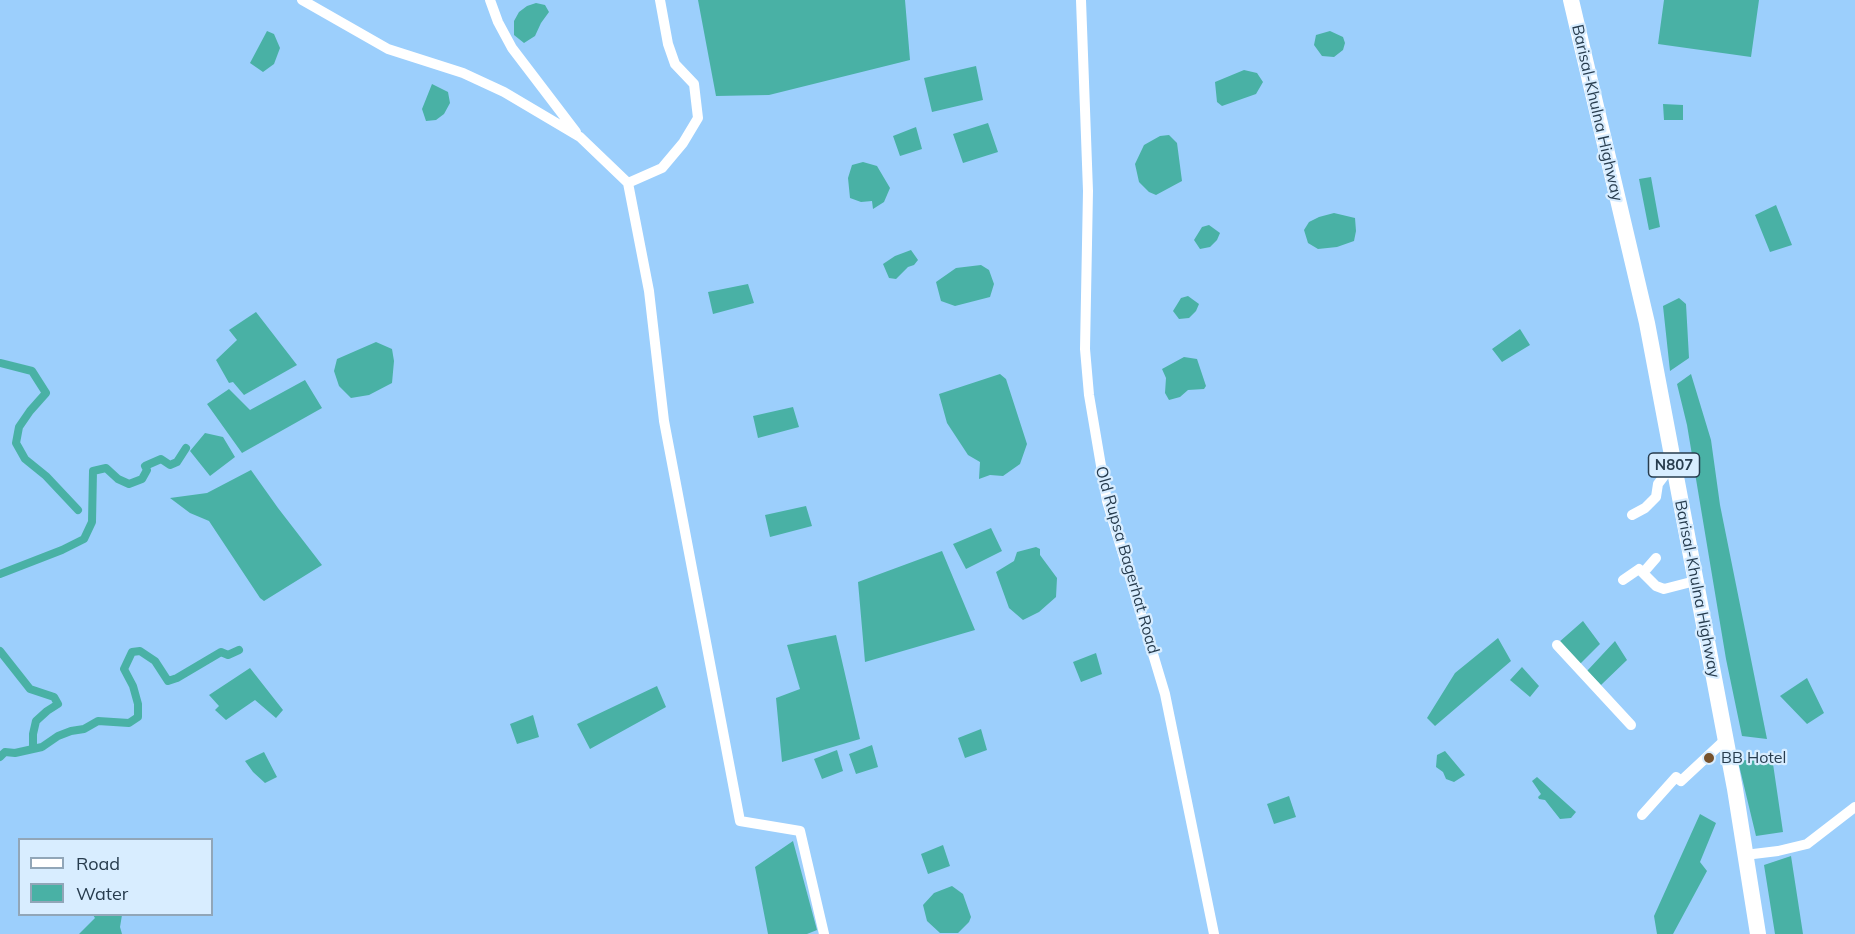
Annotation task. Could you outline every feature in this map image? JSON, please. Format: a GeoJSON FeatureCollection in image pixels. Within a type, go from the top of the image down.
{"type":"FeatureCollection","features":[{"type":"Feature","properties":{"kind":"highway","name":"Barisal-Khulna Highway"},"geometry":{"type":"LineString","coordinates":[[1571,0],[1647,323],[1725,740],[1758,934]]}},
{"type":"Feature","properties":{"kind":"street"},"geometry":{"type":"LineString","coordinates":[[302,0],[388,49],[463,73],[504,92],[580,137]]}},
{"type":"Feature","properties":{"kind":"street"},"geometry":{"type":"LineString","coordinates":[[490,0],[498,22],[512,48],[580,137],[628,183],[649,291],[664,421],[740,821],[800,831],[824,934]]}},
{"type":"Feature","properties":{"kind":"street"},"geometry":{"type":"LineString","coordinates":[[628,183],[662,168],[683,143],[698,118],[694,84],[675,64],[668,44],[660,0]]}},
{"type":"Feature","properties":{"kind":"street","name":"Old Rupsa Bagerhat Road"},"geometry":{"type":"LineString","coordinates":[[1081,0],[1088,191],[1085,349],[1089,395],[1107,501],[1165,694],[1214,934]]}},
{"type":"Feature","properties":{"kind":"street"},"geometry":{"type":"LineString","coordinates":[[1632,515],[1645,508],[1656,497],[1658,484],[1673,464]]}},
{"type":"Feature","properties":{"kind":"street"},"geometry":{"type":"LineString","coordinates":[[1643,573],[1656,558]]}},
{"type":"Feature","properties":{"kind":"street"},"geometry":{"type":"LineString","coordinates":[[1623,580],[1639,569],[1656,586],[1664,589],[1695,581]]}},
{"type":"Feature","properties":{"kind":"street"},"geometry":{"type":"LineString","coordinates":[[1557,645],[1631,725]]}},
{"type":"Feature","properties":{"kind":"street"},"geometry":{"type":"LineString","coordinates":[[1642,815],[1676,777],[1681,781],[1725,740]]}},
{"type":"Feature","properties":{"kind":"street"},"geometry":{"type":"LineString","coordinates":[[1745,855],[1807,844],[1855,807]]}},
{"type":"Feature","properties":{"kind":"water"},"geometry":{"type":"Polygon","coordinates":[[[698,0],[905,0],[910,60],[769,95],[716,96],[698,0]]]}},
{"type":"Feature","properties":{"kind":"water"},"geometry":{"type":"Polygon","coordinates":[[[1664,0],[1759,0],[1751,57],[1658,44],[1664,0]]]}},
{"type":"Feature","properties":{"kind":"water"},"geometry":{"type":"Polygon","coordinates":[[[536,3],[545,5],[549,12],[535,36],[524,43],[514,35],[514,21],[519,12],[536,3]]]}},
{"type":"Feature","properties":{"kind":"water"},"geometry":{"type":"Polygon","coordinates":[[[267,31],[274,34],[280,48],[274,64],[263,72],[250,63],[267,31]]]}},
{"type":"Feature","properties":{"kind":"water"},"geometry":{"type":"Polygon","coordinates":[[[1330,31],[1343,37],[1345,43],[1343,50],[1334,57],[1322,56],[1314,45],[1316,35],[1330,31]]]}},
{"type":"Feature","properties":{"kind":"water"},"geometry":{"type":"Polygon","coordinates":[[[976,66],[983,100],[932,112],[924,78],[976,66]]]}},
{"type":"Feature","properties":{"kind":"water"},"geometry":{"type":"Polygon","coordinates":[[[1244,70],[1257,73],[1263,82],[1256,94],[1222,106],[1217,102],[1215,82],[1244,70]]]}},
{"type":"Feature","properties":{"kind":"water"},"geometry":{"type":"Polygon","coordinates":[[[432,84],[448,92],[450,103],[444,114],[436,120],[426,121],[422,109],[432,84]]]}},
{"type":"Feature","properties":{"kind":"water"},"geometry":{"type":"Polygon","coordinates":[[[1663,104],[1683,105],[1683,120],[1664,120],[1663,104]]]}},
{"type":"Feature","properties":{"kind":"water"},"geometry":{"type":"Polygon","coordinates":[[[988,123],[998,152],[963,163],[953,134],[988,123]]]}},
{"type":"Feature","properties":{"kind":"water"},"geometry":{"type":"Polygon","coordinates":[[[916,127],[922,149],[900,156],[893,136],[916,127]]]}},
{"type":"Feature","properties":{"kind":"water"},"geometry":{"type":"Polygon","coordinates":[[[1169,135],[1177,143],[1182,181],[1156,195],[1149,192],[1139,182],[1135,164],[1144,145],[1160,136],[1169,135]]]}},
{"type":"Feature","properties":{"kind":"water"},"geometry":{"type":"Polygon","coordinates":[[[863,162],[877,166],[890,188],[884,202],[873,209],[872,201],[861,202],[850,198],[848,178],[852,165],[863,162]]]}},
{"type":"Feature","properties":{"kind":"water"},"geometry":{"type":"Polygon","coordinates":[[[1651,177],[1660,227],[1649,230],[1639,179],[1651,177]]]}},
{"type":"Feature","properties":{"kind":"water"},"geometry":{"type":"Polygon","coordinates":[[[1776,205],[1792,245],[1770,252],[1755,215],[1776,205]]]}},
{"type":"Feature","properties":{"kind":"water"},"geometry":{"type":"Polygon","coordinates":[[[1334,213],[1355,218],[1354,241],[1337,247],[1318,249],[1308,243],[1304,230],[1309,222],[1334,213]]]}},
{"type":"Feature","properties":{"kind":"water"},"geometry":{"type":"Polygon","coordinates":[[[1209,225],[1220,233],[1210,247],[1200,249],[1194,240],[1202,227],[1209,225]]]}},
{"type":"Feature","properties":{"kind":"water"},"geometry":{"type":"Polygon","coordinates":[[[911,250],[918,260],[896,279],[889,278],[883,264],[911,250]]]}},
{"type":"Feature","properties":{"kind":"water"},"geometry":{"type":"Polygon","coordinates":[[[981,265],[989,270],[994,284],[990,297],[955,306],[941,301],[936,282],[956,268],[981,265]]]}},
{"type":"Feature","properties":{"kind":"water"},"geometry":{"type":"Polygon","coordinates":[[[748,284],[754,303],[713,314],[708,292],[748,284]]]}},
{"type":"Feature","properties":{"kind":"water"},"geometry":{"type":"Polygon","coordinates":[[[1188,296],[1199,304],[1189,318],[1179,319],[1173,311],[1181,298],[1188,296]]]}},
{"type":"Feature","properties":{"kind":"water"},"geometry":{"type":"Polygon","coordinates":[[[1679,298],[1686,304],[1689,358],[1670,371],[1663,306],[1679,298]]]}},
{"type":"Feature","properties":{"kind":"water"},"geometry":{"type":"Polygon","coordinates":[[[256,312],[297,365],[244,395],[233,382],[229,383],[216,360],[237,340],[229,330],[256,312]]]}},
{"type":"Feature","properties":{"kind":"water"},"geometry":{"type":"Polygon","coordinates":[[[1520,329],[1530,345],[1502,362],[1492,349],[1520,329]]]}},
{"type":"Feature","properties":{"kind":"water"},"geometry":{"type":"Polygon","coordinates":[[[376,342],[392,349],[394,361],[392,383],[369,395],[351,398],[339,386],[334,371],[337,359],[376,342]]]}},
{"type":"Feature","properties":{"kind":"water"},"geometry":{"type":"Polygon","coordinates":[[[1184,357],[1197,359],[1206,386],[1204,389],[1188,390],[1180,397],[1169,400],[1165,393],[1166,378],[1162,369],[1184,357]]]}},
{"type":"Feature","properties":{"kind":"water"},"geometry":{"type":"Polygon","coordinates":[[[1000,374],[1006,379],[1027,444],[1020,464],[1003,476],[990,475],[979,479],[980,462],[968,455],[947,423],[939,394],[1000,374]]]}},
{"type":"Feature","properties":{"kind":"water"},"geometry":{"type":"Polygon","coordinates":[[[1691,374],[1711,440],[1720,505],[1767,739],[1742,736],[1726,659],[1687,425],[1677,384],[1691,374]]]}},
{"type":"Feature","properties":{"kind":"water"},"geometry":{"type":"Polygon","coordinates":[[[305,380],[322,408],[242,453],[207,404],[229,389],[250,410],[305,380]]]}},
{"type":"Feature","properties":{"kind":"water"},"geometry":{"type":"Polygon","coordinates":[[[793,407],[799,427],[758,438],[753,416],[793,407]]]}},
{"type":"Feature","properties":{"kind":"water"},"geometry":{"type":"Polygon","coordinates":[[[205,433],[223,437],[235,457],[210,476],[190,451],[205,433]]]}},
{"type":"Feature","properties":{"kind":"water"},"geometry":{"type":"Polygon","coordinates":[[[251,470],[322,565],[264,601],[209,521],[190,513],[170,498],[207,493],[251,470]]]}},
{"type":"Feature","properties":{"kind":"water"},"geometry":{"type":"Polygon","coordinates":[[[806,506],[812,526],[770,537],[765,515],[806,506]]]}},
{"type":"Feature","properties":{"kind":"water"},"geometry":{"type":"Polygon","coordinates":[[[991,528],[1002,551],[966,569],[953,544],[991,528]]]}},
{"type":"Feature","properties":{"kind":"water"},"geometry":{"type":"Polygon","coordinates":[[[1036,547],[1040,549],[1040,555],[1057,578],[1056,597],[1039,612],[1023,620],[1009,608],[996,572],[1014,561],[1017,552],[1036,547]]]}},
{"type":"Feature","properties":{"kind":"water"},"geometry":{"type":"Polygon","coordinates":[[[942,551],[975,630],[865,662],[858,582],[942,551]]]}},
{"type":"Feature","properties":{"kind":"water"},"geometry":{"type":"Polygon","coordinates":[[[1583,621],[1600,644],[1580,664],[1558,643],[1583,621]]]}},
{"type":"Feature","properties":{"kind":"water"},"geometry":{"type":"Polygon","coordinates":[[[836,635],[860,739],[782,762],[776,698],[800,689],[787,645],[836,635]]]}},
{"type":"Feature","properties":{"kind":"water"},"geometry":{"type":"Polygon","coordinates":[[[1498,638],[1511,661],[1435,726],[1427,718],[1455,673],[1498,638]]]}},
{"type":"Feature","properties":{"kind":"water"},"geometry":{"type":"Polygon","coordinates":[[[1615,641],[1627,660],[1601,685],[1587,671],[1615,641]]]}},
{"type":"Feature","properties":{"kind":"water"},"geometry":{"type":"Polygon","coordinates":[[[1096,653],[1102,674],[1081,682],[1073,662],[1096,653]]]}},
{"type":"Feature","properties":{"kind":"water"},"geometry":{"type":"Polygon","coordinates":[[[1522,667],[1539,686],[1530,697],[1510,680],[1522,667]]]}},
{"type":"Feature","properties":{"kind":"water"},"geometry":{"type":"Polygon","coordinates":[[[250,668],[283,710],[276,718],[255,700],[226,720],[215,710],[219,706],[209,695],[250,668]]]}},
{"type":"Feature","properties":{"kind":"water"},"geometry":{"type":"Polygon","coordinates":[[[1807,678],[1824,713],[1807,724],[1780,696],[1807,678]]]}},
{"type":"Feature","properties":{"kind":"water"},"geometry":{"type":"Polygon","coordinates":[[[657,686],[666,707],[590,749],[577,724],[657,686]]]}},
{"type":"Feature","properties":{"kind":"water"},"geometry":{"type":"Polygon","coordinates":[[[533,715],[539,737],[517,744],[510,724],[533,715]]]}},
{"type":"Feature","properties":{"kind":"water"},"geometry":{"type":"Polygon","coordinates":[[[981,729],[987,750],[965,758],[958,738],[981,729]]]}},
{"type":"Feature","properties":{"kind":"water"},"geometry":{"type":"Polygon","coordinates":[[[872,745],[878,767],[856,774],[849,754],[872,745]]]}},
{"type":"Feature","properties":{"kind":"water"},"geometry":{"type":"Polygon","coordinates":[[[837,750],[843,771],[822,779],[814,759],[837,750]]]}},
{"type":"Feature","properties":{"kind":"water"},"geometry":{"type":"Polygon","coordinates":[[[1445,751],[1465,775],[1454,782],[1446,779],[1443,772],[1436,767],[1437,755],[1445,751]]]}},
{"type":"Feature","properties":{"kind":"water"},"geometry":{"type":"Polygon","coordinates":[[[264,752],[277,777],[265,783],[245,761],[264,752]]]}},
{"type":"Feature","properties":{"kind":"water"},"geometry":{"type":"Polygon","coordinates":[[[1772,757],[1783,832],[1756,836],[1738,761],[1772,757]]]}},
{"type":"Feature","properties":{"kind":"water"},"geometry":{"type":"Polygon","coordinates":[[[1537,777],[1576,812],[1571,818],[1560,819],[1545,800],[1539,799],[1541,794],[1532,781],[1537,777]]]}},
{"type":"Feature","properties":{"kind":"water"},"geometry":{"type":"Polygon","coordinates":[[[1289,796],[1296,817],[1274,824],[1267,804],[1289,796]]]}},
{"type":"Feature","properties":{"kind":"water"},"geometry":{"type":"Polygon","coordinates":[[[1700,814],[1716,823],[1700,862],[1707,871],[1673,934],[1657,934],[1654,916],[1700,814]]]}},
{"type":"Feature","properties":{"kind":"water"},"geometry":{"type":"Polygon","coordinates":[[[793,841],[817,930],[807,934],[768,934],[755,867],[793,841]]]}},
{"type":"Feature","properties":{"kind":"water"},"geometry":{"type":"Polygon","coordinates":[[[943,845],[950,866],[928,874],[921,854],[943,845]]]}},
{"type":"Feature","properties":{"kind":"water"},"geometry":{"type":"Polygon","coordinates":[[[1791,856],[1803,934],[1775,934],[1764,865],[1791,856]]]}},
{"type":"Feature","properties":{"kind":"water"},"geometry":{"type":"Polygon","coordinates":[[[952,886],[963,894],[971,917],[958,933],[940,933],[927,921],[923,905],[934,893],[952,886]]]}},
{"type":"Feature","properties":{"kind":"water"},"geometry":{"type":"Polygon","coordinates":[[[94,916],[122,916],[120,927],[122,934],[79,934],[95,918],[94,916]]]}},
{"type":"Feature","properties":{"kind":"waterway"},"geometry":{"type":"LineString","coordinates":[[0,363],[32,371],[46,393],[19,427],[16,443],[25,459],[46,476],[78,510]]}},
{"type":"Feature","properties":{"kind":"waterway"},"geometry":{"type":"LineString","coordinates":[[0,574],[84,539],[92,522],[93,471],[106,468],[118,479],[129,484],[142,479],[147,470],[145,466],[161,459],[170,465],[177,462],[186,448]]}},
{"type":"Feature","properties":{"kind":"waterway"},"geometry":{"type":"LineString","coordinates":[[33,749],[42,747],[58,736],[84,729],[98,721],[129,723],[138,717],[138,704],[133,686],[124,669],[132,652],[140,651],[155,661],[168,681],[221,652],[228,655],[239,650]]}},
{"type":"Feature","properties":{"kind":"waterway"},"geometry":{"type":"LineString","coordinates":[[0,651],[30,689],[54,697],[58,704],[36,721],[33,749],[15,753],[5,752],[0,757]]}},
{"type":"Feature","properties":{"kind":"place","name":"BB Hotel"},"geometry":{"type":"Point","coordinates":[1709,758]}}]}
